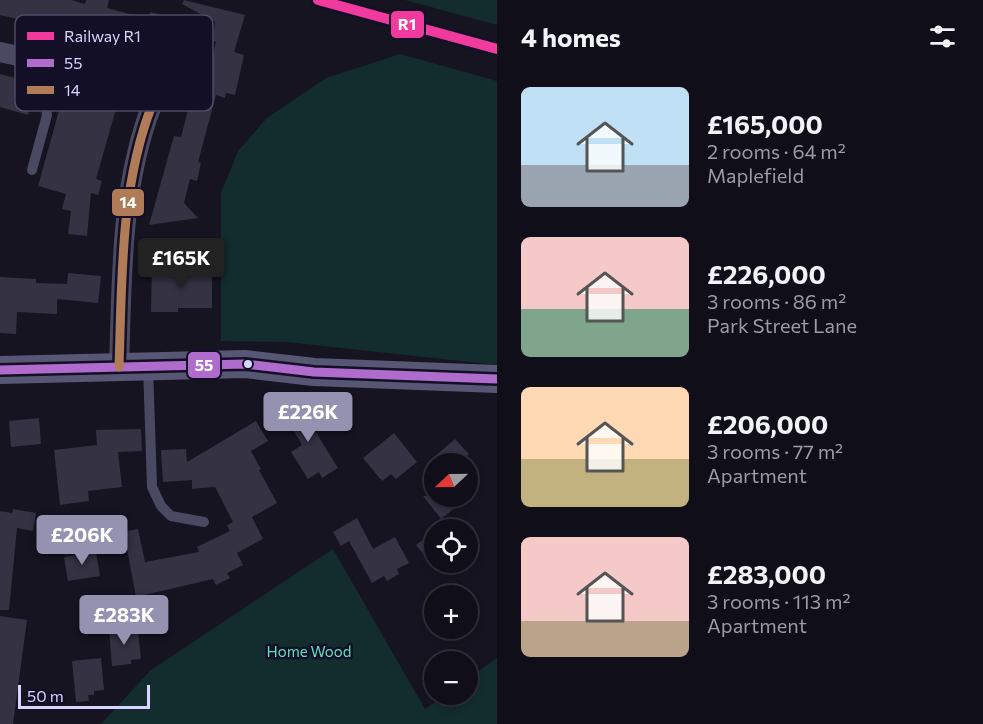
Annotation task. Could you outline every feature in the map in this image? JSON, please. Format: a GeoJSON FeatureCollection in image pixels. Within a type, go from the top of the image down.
{"type":"FeatureCollection","features":[{"type":"Feature","properties":{"kind":"street"},"geometry":{"type":"LineString","coordinates":[[0,52],[15,55]]}},
{"type":"Feature","properties":{"kind":"street"},"geometry":{"type":"LineString","coordinates":[[119,367],[130,195],[138,152],[150,111]]}},
{"type":"Feature","properties":{"kind":"street"},"geometry":{"type":"LineString","coordinates":[[0,373],[245,364],[314,372],[497,380]]}},
{"type":"Feature","properties":{"kind":"lane"},"geometry":{"type":"LineString","coordinates":[[32,170],[46,111]]}},
{"type":"Feature","properties":{"kind":"lane"},"geometry":{"type":"LineString","coordinates":[[148,366],[152,487],[161,506],[171,516],[204,522]]}},
{"type":"Feature","properties":{"kind":"green space"},"geometry":{"type":"Polygon","coordinates":[[[405,0],[497,0],[497,25],[405,0]]]}},
{"type":"Feature","properties":{"kind":"green space"},"geometry":{"type":"Polygon","coordinates":[[[400,54],[497,81],[497,365],[287,342],[221,341],[221,193],[238,151],[267,118],[326,78],[400,54]]]}},
{"type":"Feature","properties":{"kind":"green space","name":"Home Wood"},"geometry":{"type":"Polygon","coordinates":[[[333,549],[425,709],[431,705],[478,705],[478,672],[497,658],[497,724],[101,724],[151,670],[333,549]]]}},
{"type":"Feature","properties":{"kind":"building"},"geometry":{"type":"Polygon","coordinates":[[[0,0],[71,0],[85,4],[86,0],[109,0],[107,8],[134,15],[15,15],[15,18],[0,15],[0,0]]]}},
{"type":"Feature","properties":{"kind":"building"},"geometry":{"type":"Polygon","coordinates":[[[184,0],[245,15],[234,52],[244,55],[235,95],[226,93],[225,98],[216,95],[213,106],[213,54],[216,42],[213,41],[215,22],[213,15],[202,15],[182,4],[184,0]]]}},
{"type":"Feature","properties":{"kind":"building"},"geometry":{"type":"Polygon","coordinates":[[[0,74],[15,78],[15,111],[29,111],[28,115],[0,107],[0,74]]]}},
{"type":"Feature","properties":{"kind":"building"},"geometry":{"type":"Polygon","coordinates":[[[59,111],[115,111],[96,179],[102,181],[98,195],[91,193],[87,236],[68,234],[71,211],[62,209],[66,194],[38,186],[59,111]]]}},
{"type":"Feature","properties":{"kind":"building"},"geometry":{"type":"Polygon","coordinates":[[[188,111],[212,111],[198,162],[201,163],[197,181],[190,179],[184,203],[198,218],[149,225],[174,136],[181,137],[188,111]]]}},
{"type":"Feature","properties":{"kind":"building"},"geometry":{"type":"Polygon","coordinates":[[[152,266],[212,269],[212,308],[178,308],[178,312],[151,312],[152,266]]]}},
{"type":"Feature","properties":{"kind":"building"},"geometry":{"type":"Polygon","coordinates":[[[68,273],[101,276],[98,303],[57,299],[57,314],[17,312],[16,334],[0,333],[0,277],[36,279],[36,283],[67,284],[68,273]]]}},
{"type":"Feature","properties":{"kind":"building"},"geometry":{"type":"Polygon","coordinates":[[[294,397],[338,468],[322,478],[319,472],[308,479],[291,452],[302,445],[280,406],[294,397]]]}},
{"type":"Feature","properties":{"kind":"building"},"geometry":{"type":"Polygon","coordinates":[[[39,418],[41,444],[11,447],[9,421],[39,418]]]}},
{"type":"Feature","properties":{"kind":"building"},"geometry":{"type":"Polygon","coordinates":[[[256,421],[268,441],[251,451],[277,503],[252,517],[263,539],[237,553],[243,565],[227,573],[230,578],[216,585],[213,579],[136,597],[127,549],[124,550],[120,532],[138,529],[145,562],[199,552],[197,547],[230,531],[227,525],[233,522],[215,487],[192,489],[192,480],[163,482],[161,450],[186,449],[187,462],[256,421]]]}},
{"type":"Feature","properties":{"kind":"building"},"geometry":{"type":"Polygon","coordinates":[[[141,429],[142,451],[118,452],[122,487],[88,491],[89,501],[60,505],[54,450],[97,445],[96,430],[141,429]]]}},
{"type":"Feature","properties":{"kind":"building"},"geometry":{"type":"Polygon","coordinates":[[[394,433],[417,462],[396,479],[391,474],[382,481],[363,458],[394,433]]]}},
{"type":"Feature","properties":{"kind":"building"},"geometry":{"type":"Polygon","coordinates":[[[455,439],[468,453],[439,453],[455,439]]]}},
{"type":"Feature","properties":{"kind":"building"},"geometry":{"type":"Polygon","coordinates":[[[432,507],[456,507],[441,519],[432,507]]]}},
{"type":"Feature","properties":{"kind":"building"},"geometry":{"type":"Polygon","coordinates":[[[13,509],[36,513],[33,531],[17,528],[9,610],[0,610],[0,511],[12,513],[13,509]]]}},
{"type":"Feature","properties":{"kind":"building"},"geometry":{"type":"Polygon","coordinates":[[[357,518],[373,549],[395,537],[409,563],[397,569],[399,574],[387,581],[384,576],[372,583],[349,541],[341,546],[333,532],[357,518]]]}},
{"type":"Feature","properties":{"kind":"building"},"geometry":{"type":"Polygon","coordinates":[[[424,539],[424,555],[416,545],[424,539]]]}},
{"type":"Feature","properties":{"kind":"building"},"geometry":{"type":"Polygon","coordinates":[[[96,552],[100,576],[68,581],[64,557],[96,552]]]}},
{"type":"Feature","properties":{"kind":"building"},"geometry":{"type":"Polygon","coordinates":[[[0,616],[27,620],[13,724],[0,724],[0,616]]]}},
{"type":"Feature","properties":{"kind":"building"},"geometry":{"type":"Polygon","coordinates":[[[128,627],[128,632],[138,631],[141,659],[131,660],[131,664],[112,666],[109,629],[128,627]]]}},
{"type":"Feature","properties":{"kind":"building"},"geometry":{"type":"Polygon","coordinates":[[[101,658],[104,690],[94,691],[94,695],[88,695],[89,701],[76,702],[72,661],[101,658]]]}},
{"type":"Feature","properties":{"kind":"rail line","name":"R1"},"geometry":{"type":"LineString","coordinates":[[318,0],[497,49]]}},
{"type":"Feature","properties":{"kind":"transit line","name":"14"},"geometry":{"type":"LineString","coordinates":[[119,367],[122,267],[128,201],[142,136],[151,111]]}},
{"type":"Feature","properties":{"kind":"transit line","name":"55"},"geometry":{"type":"LineString","coordinates":[[0,370],[245,364],[314,372],[497,379]]}}]}
